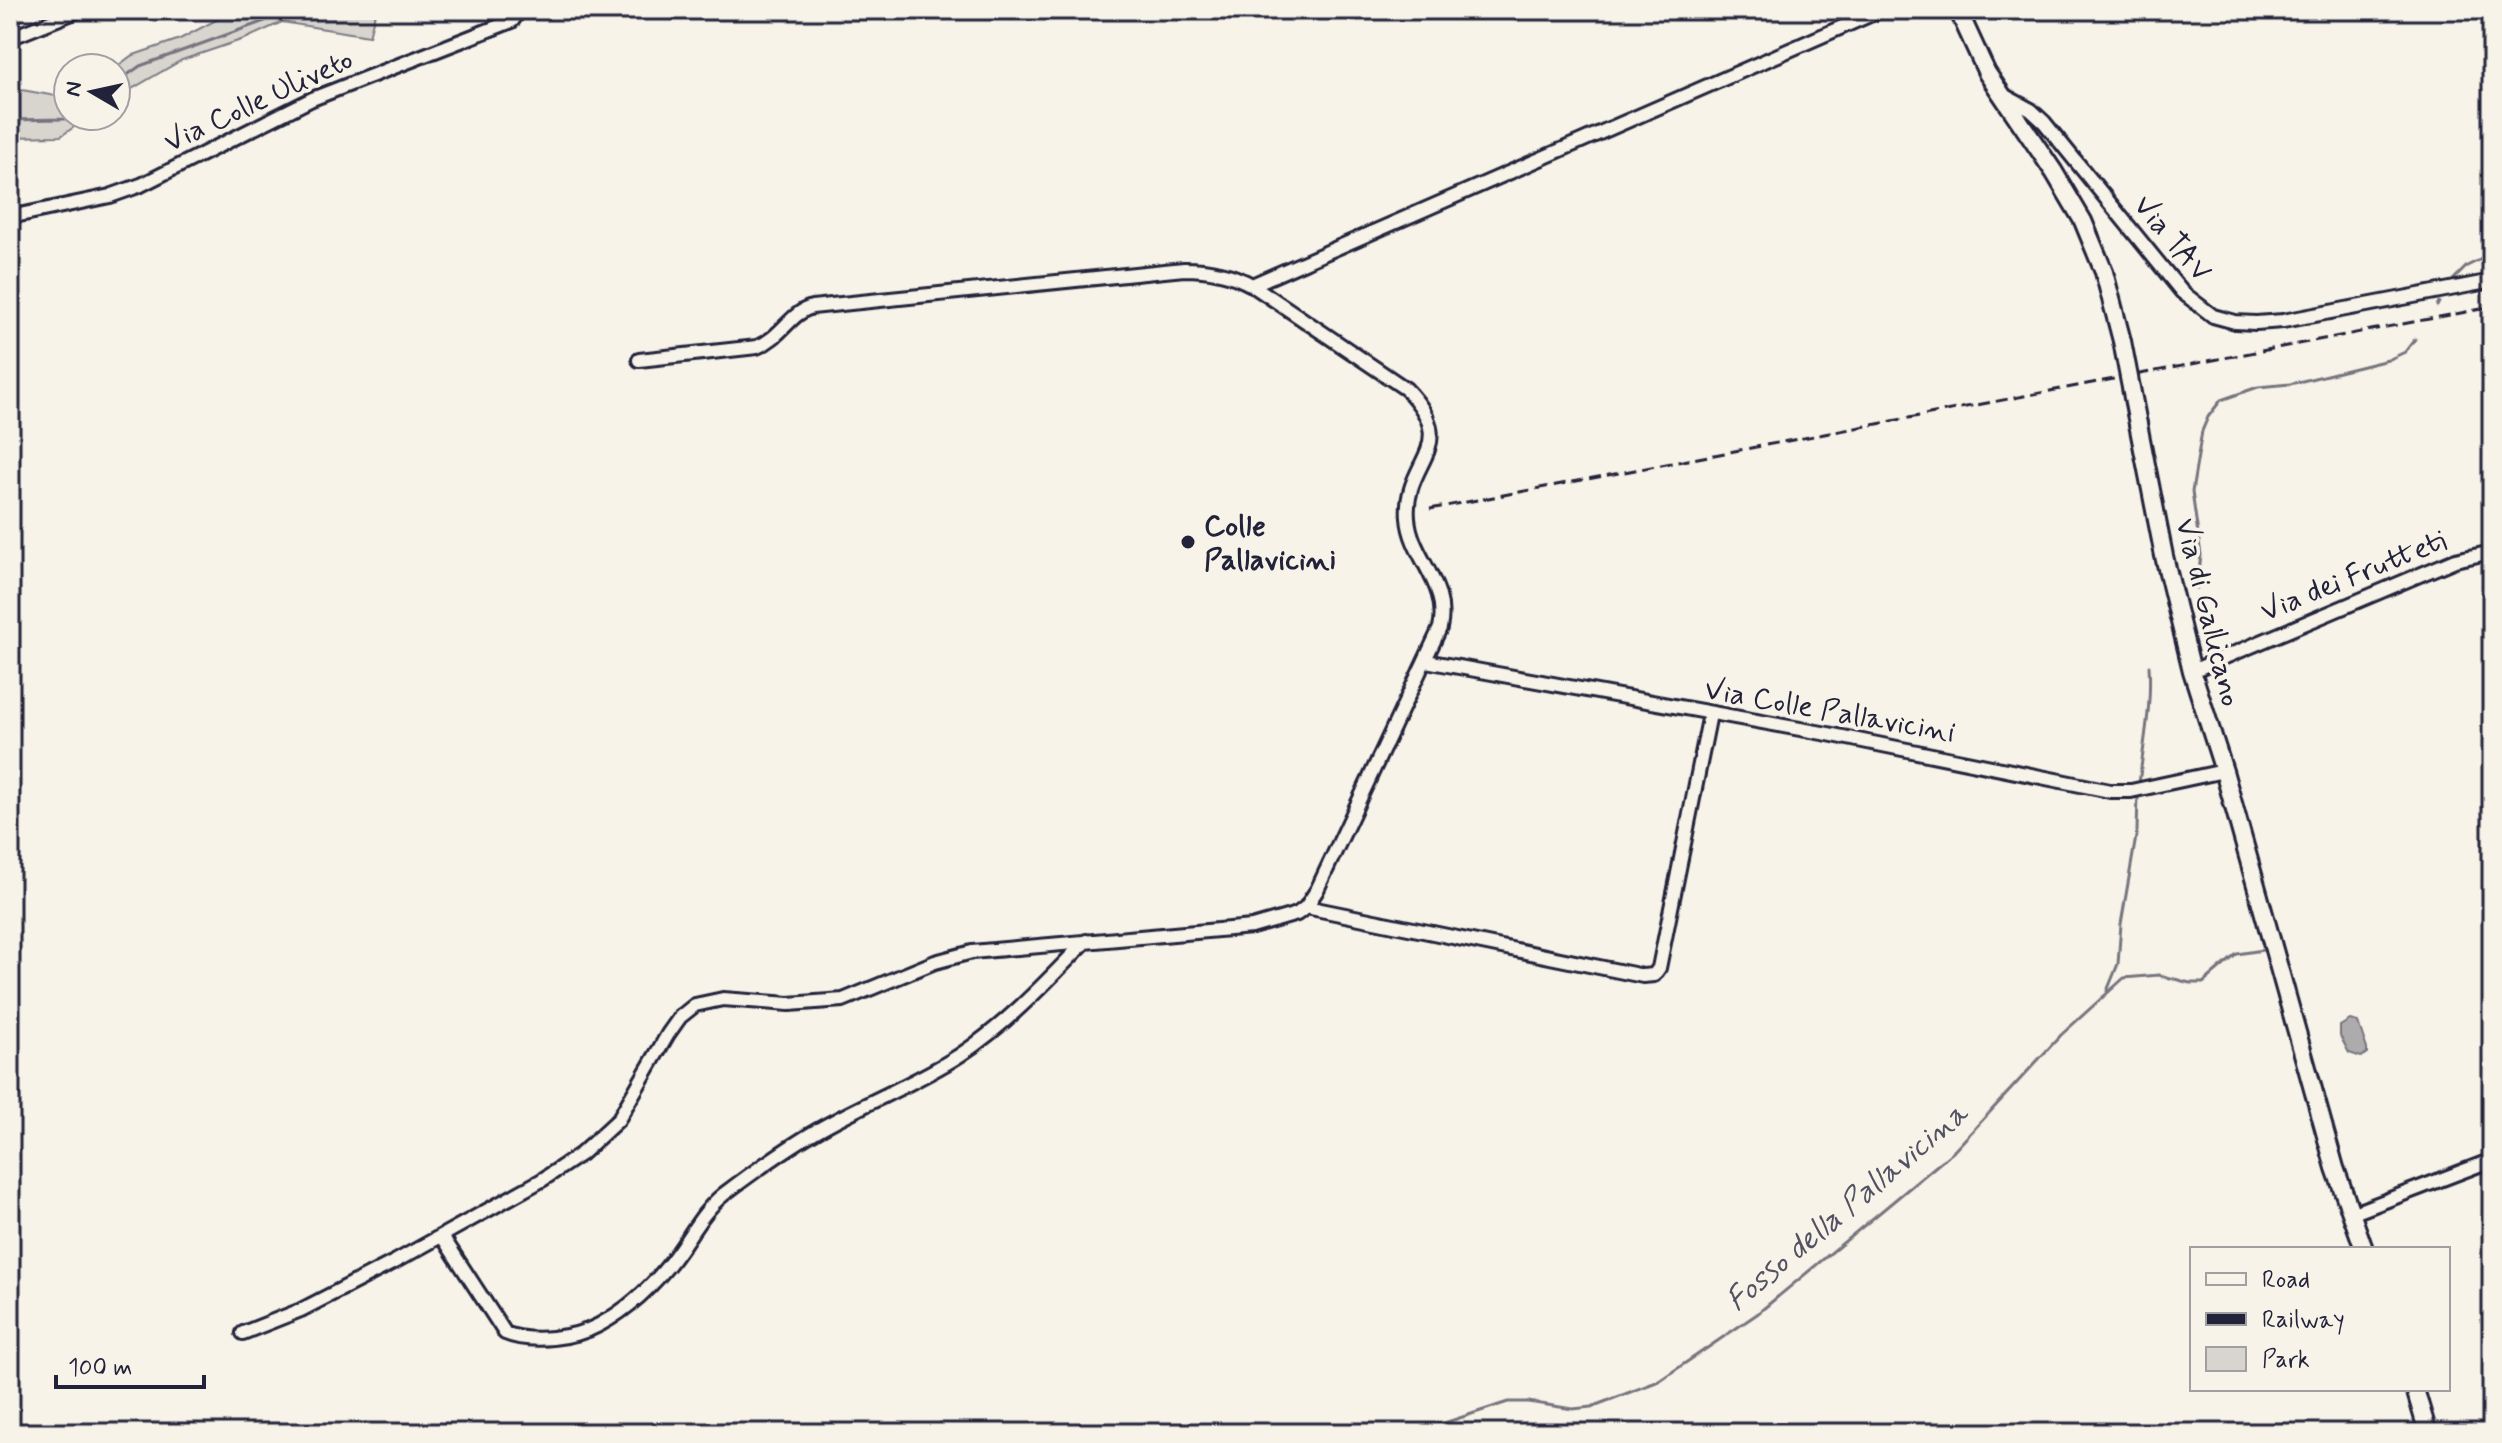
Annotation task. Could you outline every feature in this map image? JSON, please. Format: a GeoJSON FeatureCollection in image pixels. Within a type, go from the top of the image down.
{"type":"FeatureCollection","features":[{"type":"Feature","properties":{"kind":"street"},"geometry":{"type":"LineString","coordinates":[[10,38],[80,10]]}},
{"type":"Feature","properties":{"kind":"street","name":"Via Colle Uliveto"},"geometry":{"type":"LineString","coordinates":[[10,217],[110,196],[141,185],[312,99],[512,21],[520,10]]}},
{"type":"Feature","properties":{"kind":"street"},"geometry":{"type":"LineString","coordinates":[[1252,285],[1881,10]]}},
{"type":"Feature","properties":{"kind":"street","name":"Via di Gallicano"},"geometry":{"type":"LineString","coordinates":[[1958,10],[1999,93],[2054,172],[2083,221],[2104,272],[2122,341],[2164,556],[2192,671],[2224,771],[2331,1152],[2363,1247]]}},
{"type":"Feature","properties":{"kind":"street","name":"Via TAV"},"geometry":{"type":"LineString","coordinates":[[1999,93],[2031,110],[2044,122],[2175,285],[2198,307],[2220,318],[2248,324],[2283,321],[2492,281]]}},
{"type":"Feature","properties":{"kind":"street"},"geometry":{"type":"LineString","coordinates":[[243,1333],[313,1304],[442,1236],[542,1180],[597,1141],[632,1101],[676,1022],[695,1005],[723,999],[789,1004],[843,1000],[935,962],[966,953],[1243,928],[1293,916],[1306,907],[1322,881],[1440,628],[1442,603],[1435,581],[1412,538],[1407,517],[1412,485],[1430,445],[1432,430],[1426,414],[1406,389],[1252,285],[1223,273],[1184,269],[812,307],[798,314],[773,340],[757,347],[639,360]]}},
{"type":"Feature","properties":{"kind":"street","name":"Via dei Frutteti"},"geometry":{"type":"LineString","coordinates":[[2192,671],[2455,560],[2492,552]]}},
{"type":"Feature","properties":{"kind":"street","name":"Via Colle Pallavicini"},"geometry":{"type":"LineString","coordinates":[[1426,661],[1871,742],[2110,791],[2131,791],[2224,771]]}},
{"type":"Feature","properties":{"kind":"street"},"geometry":{"type":"LineString","coordinates":[[1306,907],[1646,977],[1654,975],[1659,968],[1710,714]]}},
{"type":"Feature","properties":{"kind":"street"},"geometry":{"type":"LineString","coordinates":[[442,1236],[505,1333],[512,1336],[554,1337],[589,1330],[620,1312],[648,1289],[721,1196],[824,1127],[962,1054],[1031,997],[1086,941]]}},
{"type":"Feature","properties":{"kind":"street"},"geometry":{"type":"LineString","coordinates":[[2351,1214],[2492,1160]]}},
{"type":"Feature","properties":{"kind":"street"},"geometry":{"type":"LineString","coordinates":[[2416,1391],[2428,1433]]}},
{"type":"Feature","properties":{"kind":"green space"},"geometry":{"type":"Polygon","coordinates":[[[235,10],[376,10],[369,36],[282,22],[247,38],[182,60],[132,89],[132,56],[180,39],[235,10]]]}},
{"type":"Feature","properties":{"kind":"green space"},"geometry":{"type":"Polygon","coordinates":[[[16,89],[52,95],[52,132],[67,132],[61,136],[10,137],[10,91],[16,89]]]}},
{"type":"Feature","properties":{"kind":"shaded area"},"geometry":{"type":"Polygon","coordinates":[[[2350,1020],[2358,1022],[2367,1049],[2361,1057],[2349,1053],[2340,1036],[2340,1026],[2350,1020]]]}},
{"type":"Feature","properties":{"kind":"waterway"},"geometry":{"type":"LineString","coordinates":[[132,72],[140,66],[295,10]]}},
{"type":"Feature","properties":{"kind":"waterway"},"geometry":{"type":"LineString","coordinates":[[10,120],[52,119]]}},
{"type":"Feature","properties":{"kind":"waterway"},"geometry":{"type":"LineString","coordinates":[[2453,280],[2467,266],[2492,254]]}},
{"type":"Feature","properties":{"kind":"waterway"},"geometry":{"type":"LineString","coordinates":[[2437,306],[2439,302]]}},
{"type":"Feature","properties":{"kind":"waterway"},"geometry":{"type":"LineString","coordinates":[[2197,588],[2201,555],[2192,492],[2202,431],[2221,400],[2258,387],[2290,384],[2388,360],[2405,352],[2415,339]]}},
{"type":"Feature","properties":{"kind":"waterway"},"geometry":{"type":"LineString","coordinates":[[2139,785],[2148,711],[2149,666]]}},
{"type":"Feature","properties":{"kind":"waterway"},"geometry":{"type":"LineString","coordinates":[[2107,991],[2118,964],[2121,924],[2137,831],[2138,795]]}},
{"type":"Feature","properties":{"kind":"waterway","name":"Fosso della Pallavicina"},"geometry":{"type":"LineString","coordinates":[[1414,1433],[1508,1402],[1573,1409],[1591,1407],[1659,1381],[1757,1314],[1953,1152],[2061,1035],[2124,978],[2159,975],[2203,983],[2237,954],[2263,950]]}},
{"type":"Feature","properties":{"kind":"railway"},"geometry":{"type":"LineString","coordinates":[[1430,509],[2492,307]]}},
{"type":"Feature","properties":{"kind":"place","name":"Colle Pallavicini"},"geometry":{"type":"Point","coordinates":[1188,542]}}]}
